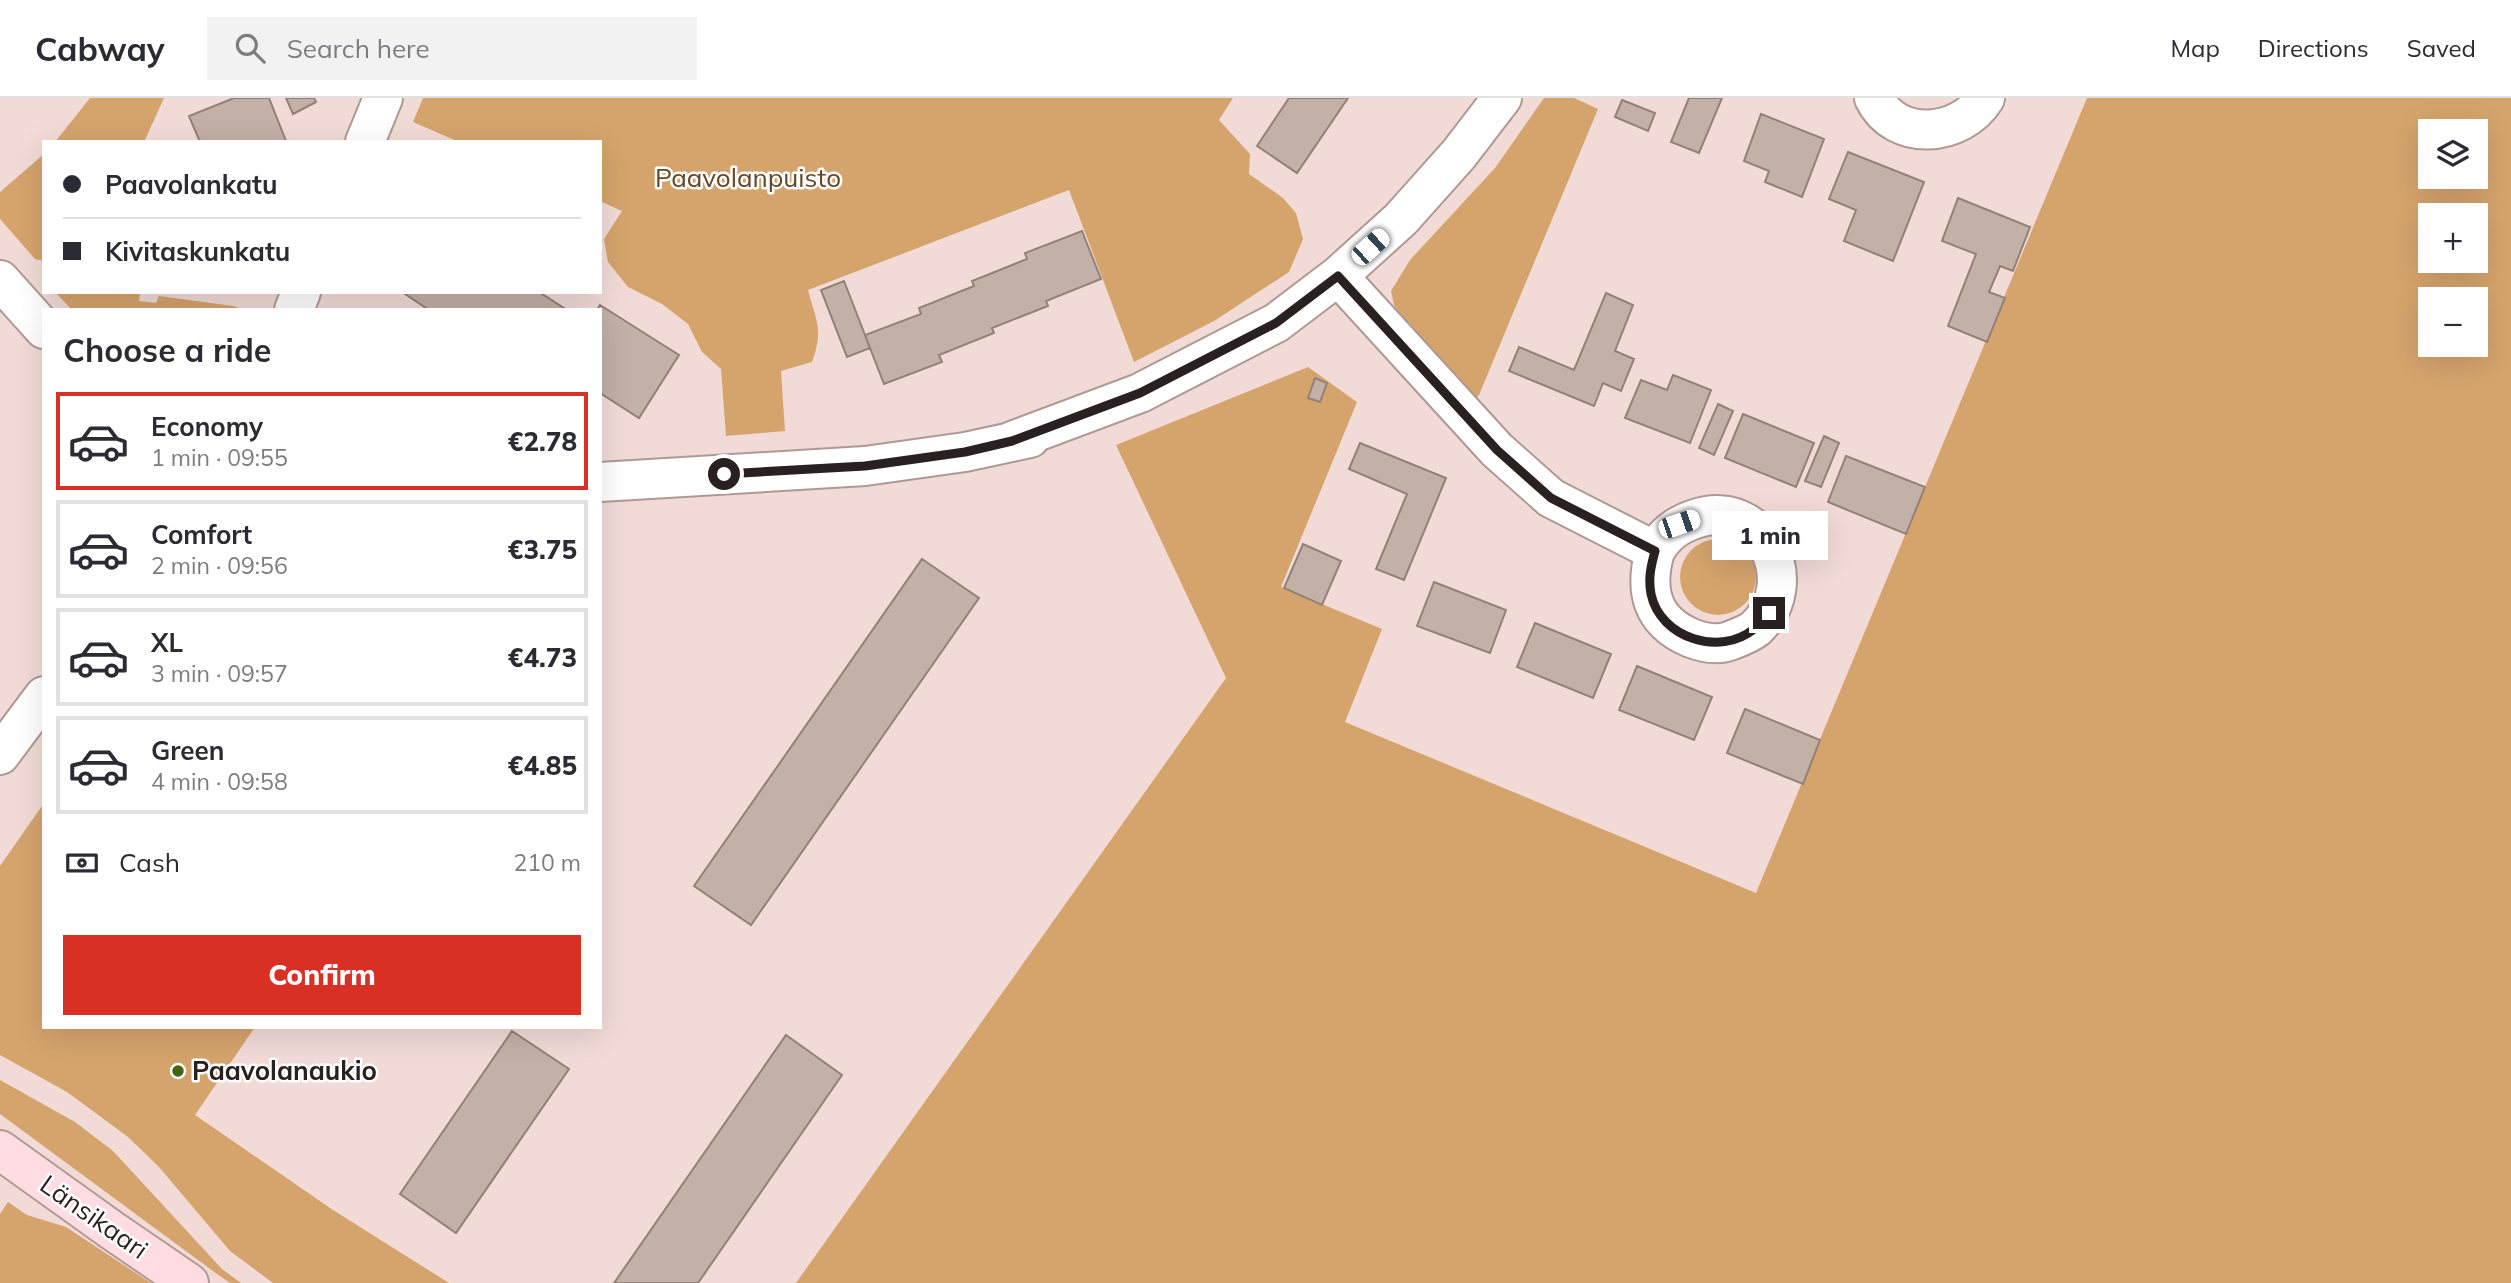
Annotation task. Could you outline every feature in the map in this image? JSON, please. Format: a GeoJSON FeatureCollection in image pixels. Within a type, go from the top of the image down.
{"type":"FeatureCollection","features":[{"type":"Feature","properties":{"kind":"street"},"geometry":{"type":"LineString","coordinates":[[366,140],[383,98]]}},
{"type":"Feature","properties":{"kind":"street"},"geometry":{"type":"LineString","coordinates":[[602,482],[865,466],[965,452],[1021,439],[1140,393],[1276,323],[1338,276],[1401,219],[1460,154],[1502,98]]}},
{"type":"Feature","properties":{"kind":"street"},"geometry":{"type":"LineString","coordinates":[[1874,98],[1891,119],[1921,131],[1943,130],[1969,117],[1985,98]]}},
{"type":"Feature","properties":{"kind":"street"},"geometry":{"type":"LineString","coordinates":[[1338,276],[1497,450],[1551,498],[1655,551]]}},
{"type":"Feature","properties":{"kind":"street"},"geometry":{"type":"LineString","coordinates":[[0,280],[42,327]]}},
{"type":"Feature","properties":{"kind":"street"},"geometry":{"type":"LineString","coordinates":[[0,755],[42,699]]}},
{"type":"Feature","properties":{"kind":"street","name":"Länsikaari"},"geometry":{"type":"LineString","coordinates":[[0,1150],[189,1283]]}},
{"type":"Feature","properties":{"kind":"green space"},"geometry":{"type":"Polygon","coordinates":[[[90,98],[164,98],[145,140],[57,140],[90,98]]]}},
{"type":"Feature","properties":{"kind":"green space","name":"Paavolanpuisto"},"geometry":{"type":"Polygon","coordinates":[[[423,98],[1233,98],[1219,120],[1250,154],[1249,174],[1283,198],[1296,213],[1303,239],[1289,272],[1214,321],[1134,362],[1069,190],[808,290],[818,325],[818,341],[812,362],[781,371],[785,431],[726,436],[721,369],[702,352],[688,324],[662,304],[628,287],[608,262],[604,239],[622,211],[602,202],[602,140],[454,140],[413,122],[423,98]]]}},
{"type":"Feature","properties":{"kind":"green space"},"geometry":{"type":"Polygon","coordinates":[[[1544,98],[1574,98],[1598,109],[1479,395],[1475,399],[1401,318],[1391,291],[1410,260],[1495,168],[1544,98]]]}},
{"type":"Feature","properties":{"kind":"green space"},"geometry":{"type":"Polygon","coordinates":[[[2087,98],[2511,98],[2511,1283],[796,1283],[1226,678],[1116,445],[1308,367],[1357,402],[1281,587],[1382,629],[1345,722],[1756,893],[2087,98]]]}},
{"type":"Feature","properties":{"kind":"green space"},"geometry":{"type":"Polygon","coordinates":[[[42,156],[42,261],[35,259],[0,219],[0,192],[42,156]]]}},
{"type":"Feature","properties":{"kind":"green space"},"geometry":{"type":"Polygon","coordinates":[[[57,294],[140,294],[139,301],[156,303],[159,296],[240,308],[70,308],[57,294]]]}},
{"type":"Feature","properties":{"kind":"green space"},"geometry":{"type":"Polygon","coordinates":[[[1718,539],[1733,542],[1745,550],[1753,562],[1756,577],[1753,592],[1745,604],[1733,612],[1718,615],[1703,612],[1691,604],[1683,592],[1680,577],[1683,562],[1691,550],[1703,542],[1718,539]]]}},
{"type":"Feature","properties":{"kind":"green space"},"geometry":{"type":"Polygon","coordinates":[[[42,806],[42,1029],[254,1029],[195,1115],[333,1210],[449,1283],[273,1283],[230,1251],[159,1167],[128,1137],[67,1092],[0,1055],[0,866],[42,806]]]}},
{"type":"Feature","properties":{"kind":"green space"},"geometry":{"type":"Polygon","coordinates":[[[0,1080],[75,1122],[113,1151],[222,1269],[241,1283],[230,1283],[217,1274],[0,1114],[0,1080]]]}},
{"type":"Feature","properties":{"kind":"green space"},"geometry":{"type":"Polygon","coordinates":[[[8,1202],[27,1215],[66,1227],[151,1283],[0,1283],[0,1214],[8,1202]]]}},
{"type":"Feature","properties":{"kind":"building"},"geometry":{"type":"Polygon","coordinates":[[[234,98],[269,98],[286,140],[199,140],[189,116],[234,98]]]}},
{"type":"Feature","properties":{"kind":"building"},"geometry":{"type":"Polygon","coordinates":[[[286,98],[314,98],[316,102],[293,114],[286,98]]]}},
{"type":"Feature","properties":{"kind":"building"},"geometry":{"type":"Polygon","coordinates":[[[1289,98],[1348,98],[1297,173],[1257,146],[1289,98]]]}},
{"type":"Feature","properties":{"kind":"building"},"geometry":{"type":"Polygon","coordinates":[[[1689,98],[1722,98],[1699,153],[1671,142],[1689,98]]]}},
{"type":"Feature","properties":{"kind":"building"},"geometry":{"type":"Polygon","coordinates":[[[1622,100],[1655,113],[1648,131],[1615,117],[1622,100]]]}},
{"type":"Feature","properties":{"kind":"building"},"geometry":{"type":"Polygon","coordinates":[[[1761,114],[1824,139],[1802,197],[1765,182],[1769,171],[1744,161],[1761,114]]]}},
{"type":"Feature","properties":{"kind":"building"},"geometry":{"type":"Polygon","coordinates":[[[1848,152],[1924,182],[1893,261],[1844,241],[1856,210],[1829,199],[1848,152]]]}},
{"type":"Feature","properties":{"kind":"building"},"geometry":{"type":"Polygon","coordinates":[[[1958,198],[2030,227],[2013,271],[2000,266],[1989,292],[2005,298],[1987,342],[1948,326],[1976,254],[1942,241],[1958,198]]]}},
{"type":"Feature","properties":{"kind":"building"},"geometry":{"type":"Polygon","coordinates":[[[1082,231],[1101,279],[1046,301],[1048,306],[992,328],[994,333],[939,355],[942,362],[884,384],[865,335],[921,314],[919,308],[974,286],[972,281],[1027,259],[1025,253],[1082,231]]]}},
{"type":"Feature","properties":{"kind":"building"},"geometry":{"type":"Polygon","coordinates":[[[844,281],[870,348],[847,357],[821,290],[844,281]]]}},
{"type":"Feature","properties":{"kind":"building"},"geometry":{"type":"Polygon","coordinates":[[[1606,293],[1633,305],[1615,351],[1634,359],[1621,391],[1603,383],[1594,406],[1509,371],[1519,347],[1574,370],[1606,293]]]}},
{"type":"Feature","properties":{"kind":"building"},"geometry":{"type":"Polygon","coordinates":[[[405,294],[542,294],[564,308],[426,308],[405,294]]]}},
{"type":"Feature","properties":{"kind":"building"},"geometry":{"type":"Polygon","coordinates":[[[600,305],[679,355],[639,418],[602,394],[602,308],[598,308],[600,305]]]}},
{"type":"Feature","properties":{"kind":"building"},"geometry":{"type":"Polygon","coordinates":[[[1673,375],[1711,390],[1690,443],[1625,418],[1641,380],[1667,390],[1673,375]]]}},
{"type":"Feature","properties":{"kind":"building"},"geometry":{"type":"Polygon","coordinates":[[[1315,378],[1327,383],[1320,402],[1308,398],[1315,378]]]}},
{"type":"Feature","properties":{"kind":"building"},"geometry":{"type":"Polygon","coordinates":[[[1718,404],[1733,411],[1714,455],[1699,448],[1718,404]]]}},
{"type":"Feature","properties":{"kind":"building"},"geometry":{"type":"Polygon","coordinates":[[[1743,414],[1814,443],[1796,487],[1725,458],[1743,414]]]}},
{"type":"Feature","properties":{"kind":"building"},"geometry":{"type":"Polygon","coordinates":[[[1824,436],[1839,443],[1821,487],[1805,481],[1824,436]]]}},
{"type":"Feature","properties":{"kind":"building"},"geometry":{"type":"Polygon","coordinates":[[[1360,443],[1446,478],[1404,580],[1376,569],[1407,494],[1349,469],[1360,443]]]}},
{"type":"Feature","properties":{"kind":"building"},"geometry":{"type":"Polygon","coordinates":[[[1846,456],[1925,487],[1906,534],[1828,502],[1846,456]]]}},
{"type":"Feature","properties":{"kind":"building"},"geometry":{"type":"Polygon","coordinates":[[[1303,544],[1341,561],[1322,605],[1284,588],[1303,544]]]}},
{"type":"Feature","properties":{"kind":"building"},"geometry":{"type":"Polygon","coordinates":[[[922,559],[979,598],[751,925],[694,886],[922,559]]]}},
{"type":"Feature","properties":{"kind":"building"},"geometry":{"type":"Polygon","coordinates":[[[1434,582],[1506,610],[1490,653],[1417,626],[1434,582]]]}},
{"type":"Feature","properties":{"kind":"building"},"geometry":{"type":"Polygon","coordinates":[[[1535,623],[1611,654],[1593,698],[1517,667],[1535,623]]]}},
{"type":"Feature","properties":{"kind":"building"},"geometry":{"type":"Polygon","coordinates":[[[1637,666],[1712,697],[1694,740],[1619,710],[1637,666]]]}},
{"type":"Feature","properties":{"kind":"building"},"geometry":{"type":"Polygon","coordinates":[[[1745,709],[1820,740],[1803,784],[1727,753],[1745,709]]]}},
{"type":"Feature","properties":{"kind":"building"},"geometry":{"type":"Polygon","coordinates":[[[512,1031],[569,1069],[456,1233],[400,1194],[512,1031]]]}},
{"type":"Feature","properties":{"kind":"building"},"geometry":{"type":"Polygon","coordinates":[[[786,1035],[842,1075],[698,1283],[614,1283],[786,1035]]]}},
{"type":"Feature","properties":{"kind":"place","name":"Paavolanaukio"},"geometry":{"type":"Point","coordinates":[178,1071]}},
{"type":"Feature","properties":{"kind":"route"},"geometry":{"type":"LineString","coordinates":[[724,474],[865,466],[965,452],[1012,441],[1140,393],[1276,323],[1338,276],[1497,450],[1551,498],[1655,551],[1649,573],[1651,595],[1659,614],[1675,631],[1705,643],[1728,642],[1754,630],[1769,613]]}}]}
